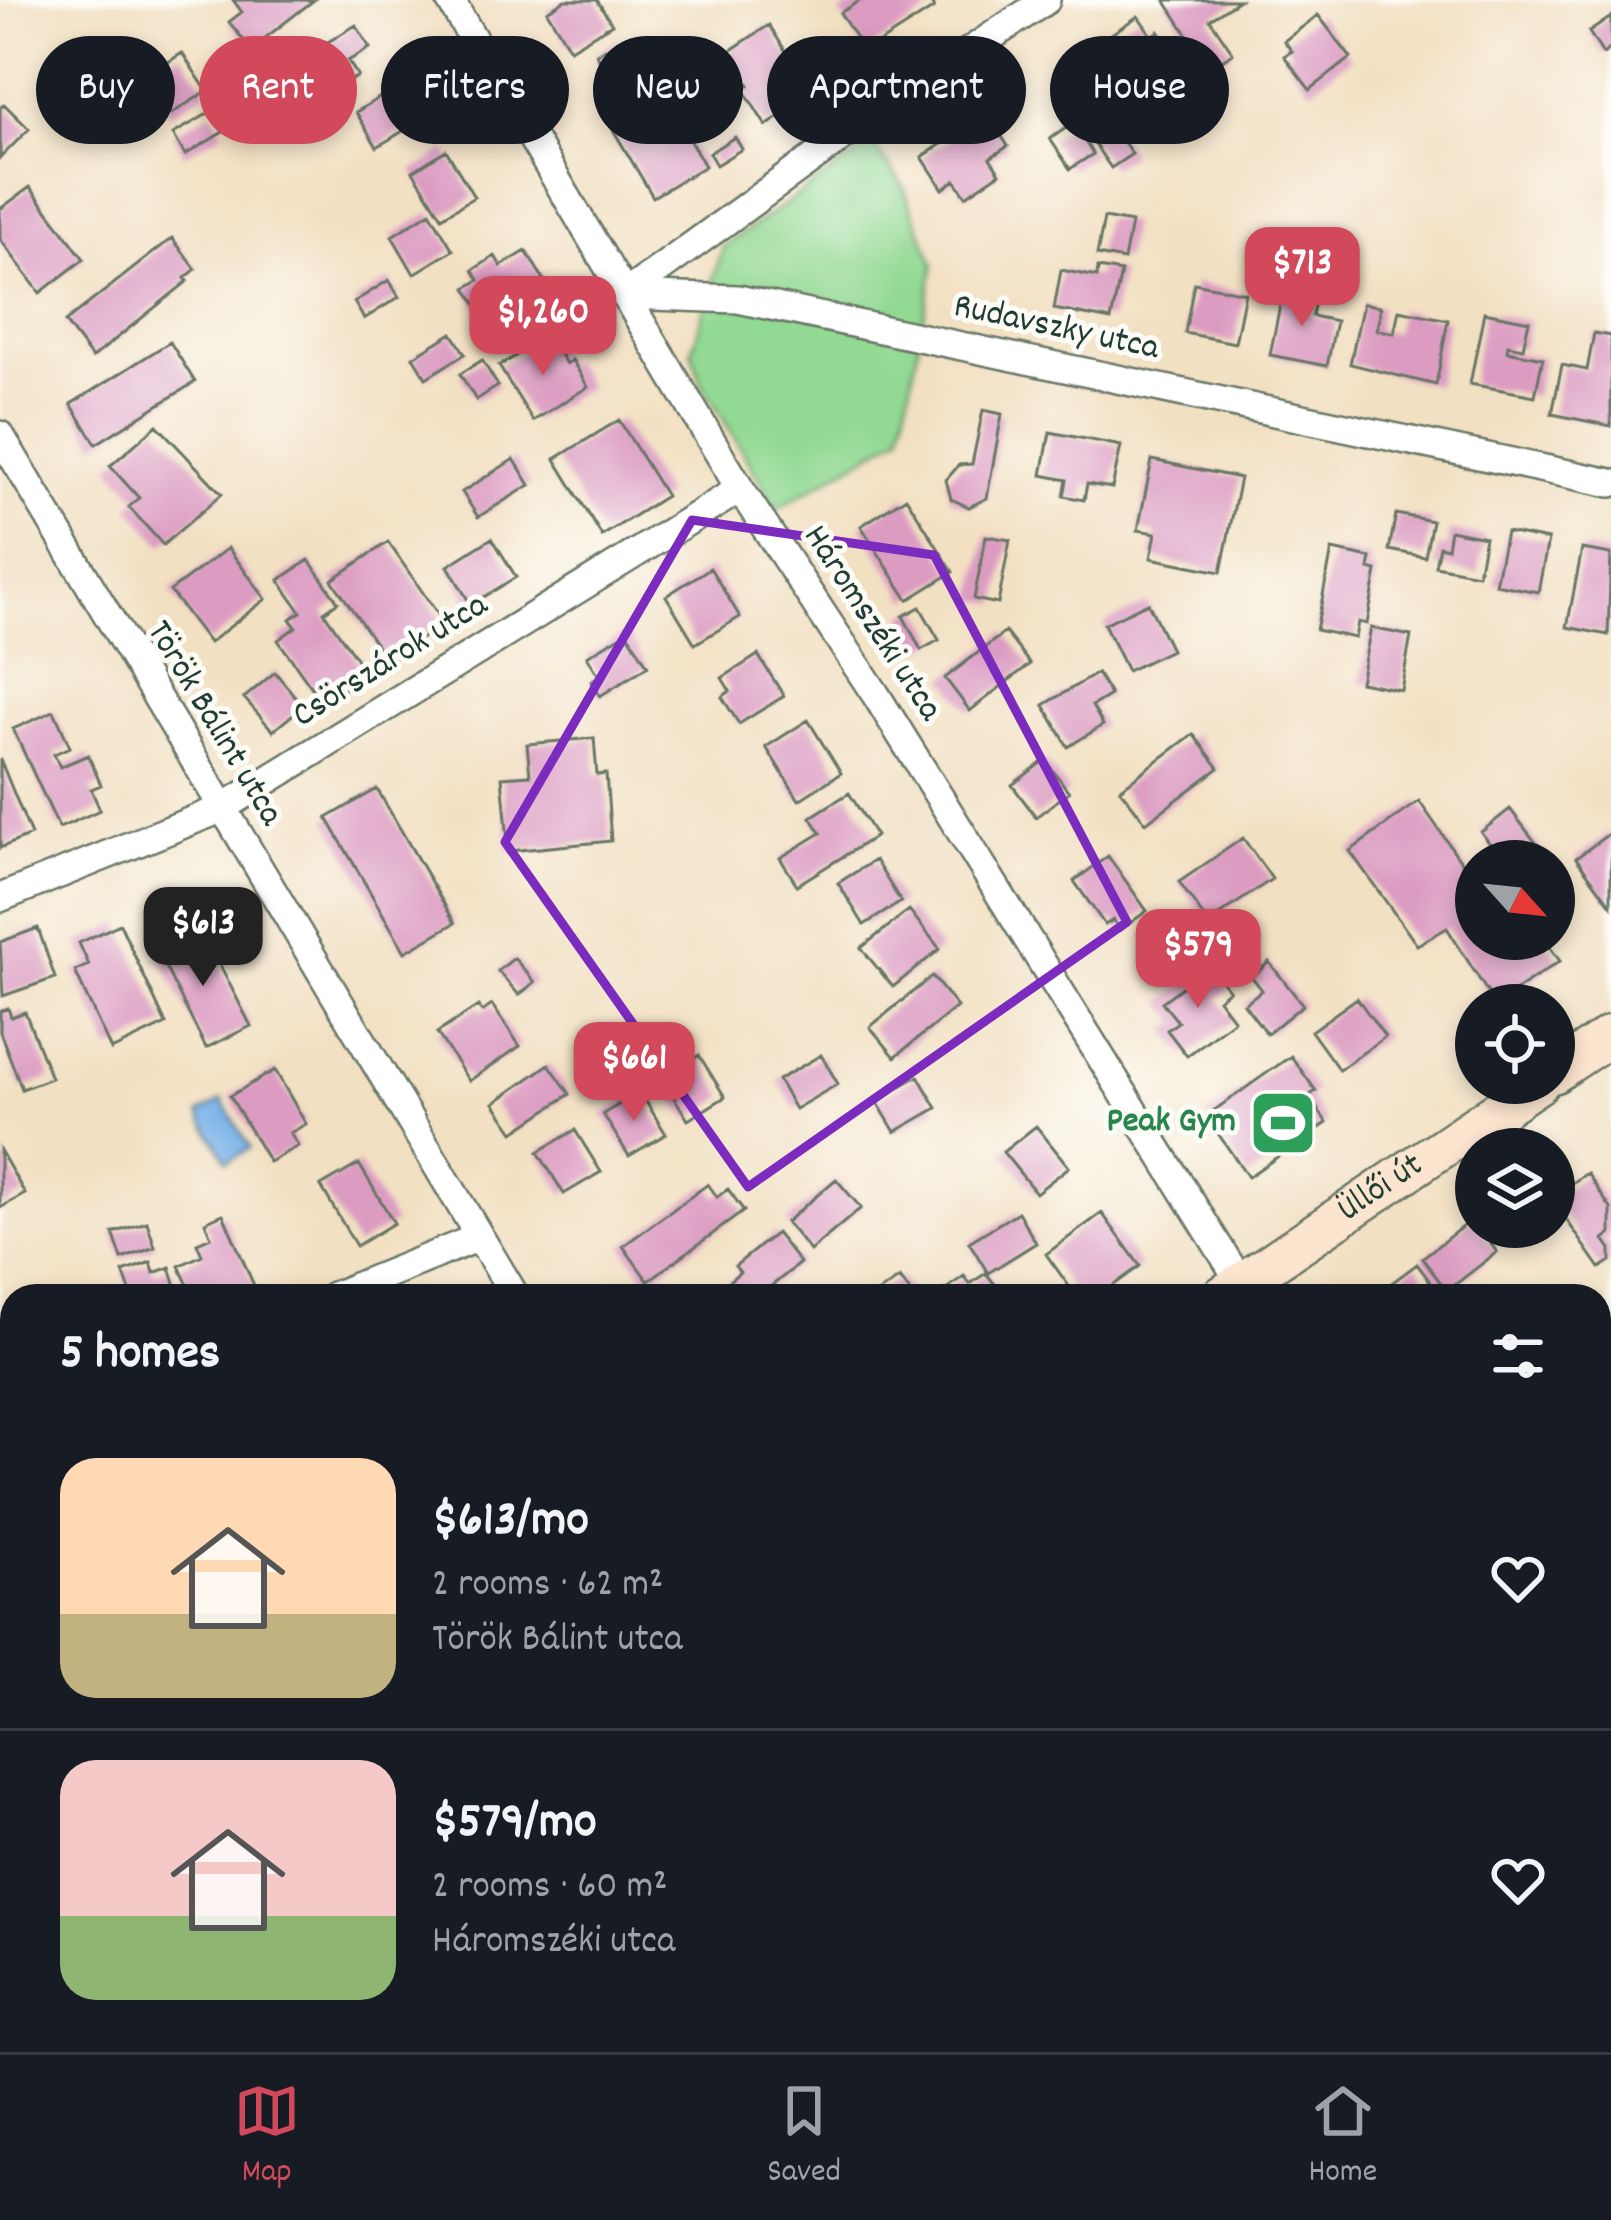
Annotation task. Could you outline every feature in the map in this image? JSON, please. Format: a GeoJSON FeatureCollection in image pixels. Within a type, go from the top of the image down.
{"type":"FeatureCollection","features":[{"type":"Feature","properties":{"kind":"main road"},"geometry":{"type":"LineString","coordinates":[[1575,1059],[1611,1035]]}},
{"type":"Feature","properties":{"kind":"main road","name":"Üllői út"},"geometry":{"type":"LineString","coordinates":[[1239,1284],[1508,1104]]}},
{"type":"Feature","properties":{"kind":"street","name":"Háromszéki utca"},"geometry":{"type":"LineString","coordinates":[[450,0],[740,490],[876,695],[1229,1284]]}},
{"type":"Feature","properties":{"kind":"street"},"geometry":{"type":"LineString","coordinates":[[624,295],[860,125],[1046,0]]}},
{"type":"Feature","properties":{"kind":"street","name":"Rudavszky utca"},"geometry":{"type":"LineString","coordinates":[[624,295],[739,299],[1611,483]]}},
{"type":"Feature","properties":{"kind":"street","name":"Török Bálint utca"},"geometry":{"type":"LineString","coordinates":[[0,435],[508,1284]]}},
{"type":"Feature","properties":{"kind":"street","name":"Csörszárok utca"},"geometry":{"type":"LineString","coordinates":[[0,898],[221,809],[740,490]]}},
{"type":"Feature","properties":{"kind":"street"},"geometry":{"type":"LineString","coordinates":[[363,1284],[479,1237]]}},
{"type":"Feature","properties":{"kind":"highlighted area"},"geometry":{"type":"Polygon","coordinates":[[[692,520],[934,555],[1127,922],[748,1187],[505,842],[692,520]]]}},
{"type":"Feature","properties":{"kind":"green space"},"geometry":{"type":"Polygon","coordinates":[[[873,144],[903,186],[934,265],[901,435],[777,509],[701,382],[692,351],[723,247],[873,144]]]}},
{"type":"Feature","properties":{"kind":"water"},"geometry":{"type":"Polygon","coordinates":[[[222,1100],[250,1148],[227,1162],[199,1114],[222,1100]]]}},
{"type":"Feature","properties":{"kind":"building"},"geometry":{"type":"Polygon","coordinates":[[[233,0],[314,0],[268,36],[240,36],[229,22],[242,12],[233,0]]]}},
{"type":"Feature","properties":{"kind":"building"},"geometry":{"type":"Polygon","coordinates":[[[565,0],[597,0],[612,24],[570,49],[569,36],[562,36],[547,11],[565,0]]]}},
{"type":"Feature","properties":{"kind":"building"},"geometry":{"type":"Polygon","coordinates":[[[861,0],[929,0],[934,8],[890,36],[855,36],[840,13],[861,0]]]}},
{"type":"Feature","properties":{"kind":"building"},"geometry":{"type":"Polygon","coordinates":[[[1165,0],[1239,0],[1210,19],[1222,36],[1188,36],[1165,0]]]}},
{"type":"Feature","properties":{"kind":"building"},"geometry":{"type":"Polygon","coordinates":[[[1318,15],[1351,58],[1310,90],[1284,56],[1292,51],[1284,41],[1318,15]]]}},
{"type":"Feature","properties":{"kind":"building"},"geometry":{"type":"Polygon","coordinates":[[[1138,16],[1152,36],[1108,36],[1138,16]]]}},
{"type":"Feature","properties":{"kind":"building"},"geometry":{"type":"Polygon","coordinates":[[[1611,17],[1611,48],[1603,54],[1589,32],[1611,17]]]}},
{"type":"Feature","properties":{"kind":"building"},"geometry":{"type":"Polygon","coordinates":[[[356,25],[370,48],[357,56],[357,36],[338,36],[356,25]]]}},
{"type":"Feature","properties":{"kind":"building"},"geometry":{"type":"Polygon","coordinates":[[[769,25],[776,36],[767,36],[766,126],[743,89],[749,85],[743,76],[743,42],[769,25]]]}},
{"type":"Feature","properties":{"kind":"building"},"geometry":{"type":"Polygon","coordinates":[[[182,53],[199,79],[199,96],[175,111],[175,58],[182,53]]]}},
{"type":"Feature","properties":{"kind":"building"},"geometry":{"type":"Polygon","coordinates":[[[381,97],[382,144],[377,147],[357,111],[381,97]]]}},
{"type":"Feature","properties":{"kind":"building"},"geometry":{"type":"Polygon","coordinates":[[[4,104],[29,129],[0,158],[0,108],[4,104]]]}},
{"type":"Feature","properties":{"kind":"building"},"geometry":{"type":"Polygon","coordinates":[[[199,119],[199,144],[203,144],[185,155],[175,133],[199,119]]]}},
{"type":"Feature","properties":{"kind":"building"},"geometry":{"type":"Polygon","coordinates":[[[622,144],[692,144],[705,166],[653,197],[622,144]]]}},
{"type":"Feature","properties":{"kind":"building"},"geometry":{"type":"Polygon","coordinates":[[[724,144],[739,144],[742,149],[716,165],[709,153],[724,144]]]}},
{"type":"Feature","properties":{"kind":"building"},"geometry":{"type":"Polygon","coordinates":[[[942,144],[1008,146],[990,158],[1000,173],[966,196],[955,180],[943,189],[922,157],[942,144]]]}},
{"type":"Feature","properties":{"kind":"building"},"geometry":{"type":"Polygon","coordinates":[[[1053,144],[1087,144],[1093,154],[1070,169],[1053,144]]]}},
{"type":"Feature","properties":{"kind":"building"},"geometry":{"type":"Polygon","coordinates":[[[1095,144],[1125,144],[1132,154],[1111,168],[1095,144]]]}},
{"type":"Feature","properties":{"kind":"building"},"geometry":{"type":"Polygon","coordinates":[[[446,150],[474,197],[442,217],[413,171],[446,150]]]}},
{"type":"Feature","properties":{"kind":"building"},"geometry":{"type":"Polygon","coordinates":[[[30,187],[84,259],[40,293],[0,239],[0,209],[30,187]]]}},
{"type":"Feature","properties":{"kind":"building"},"geometry":{"type":"Polygon","coordinates":[[[430,212],[453,250],[414,274],[392,236],[430,212]]]}},
{"type":"Feature","properties":{"kind":"building"},"geometry":{"type":"Polygon","coordinates":[[[1104,218],[1131,223],[1124,260],[1097,255],[1104,218]]]}},
{"type":"Feature","properties":{"kind":"building"},"geometry":{"type":"Polygon","coordinates":[[[172,238],[196,269],[185,278],[188,281],[92,358],[65,322],[172,238]]]}},
{"type":"Feature","properties":{"kind":"building"},"geometry":{"type":"Polygon","coordinates":[[[526,251],[552,293],[492,330],[466,288],[479,280],[473,270],[495,256],[501,266],[526,251]]]}},
{"type":"Feature","properties":{"kind":"building"},"geometry":{"type":"Polygon","coordinates":[[[1098,268],[1121,272],[1111,320],[1054,309],[1061,270],[1097,277],[1098,268]]]}},
{"type":"Feature","properties":{"kind":"building"},"geometry":{"type":"Polygon","coordinates":[[[389,280],[399,297],[364,319],[354,302],[389,280]]]}},
{"type":"Feature","properties":{"kind":"building"},"geometry":{"type":"Polygon","coordinates":[[[1194,283],[1245,293],[1235,343],[1185,333],[1194,283]]]}},
{"type":"Feature","properties":{"kind":"building"},"geometry":{"type":"Polygon","coordinates":[[[1284,285],[1317,290],[1312,316],[1336,321],[1327,366],[1270,355],[1284,285]]]}},
{"type":"Feature","properties":{"kind":"building"},"geometry":{"type":"Polygon","coordinates":[[[1363,303],[1381,307],[1377,330],[1394,333],[1399,310],[1448,320],[1436,385],[1350,364],[1363,303]]]}},
{"type":"Feature","properties":{"kind":"building"},"geometry":{"type":"Polygon","coordinates":[[[1484,312],[1529,321],[1523,348],[1508,345],[1507,351],[1543,358],[1535,396],[1470,384],[1484,312]]]}},
{"type":"Feature","properties":{"kind":"building"},"geometry":{"type":"Polygon","coordinates":[[[452,333],[465,354],[426,378],[413,357],[452,333]]]}},
{"type":"Feature","properties":{"kind":"building"},"geometry":{"type":"Polygon","coordinates":[[[1594,333],[1611,336],[1611,426],[1552,414],[1562,365],[1587,370],[1594,333]]]}},
{"type":"Feature","properties":{"kind":"building"},"geometry":{"type":"Polygon","coordinates":[[[549,336],[566,364],[572,360],[588,387],[533,421],[499,366],[549,336]]]}},
{"type":"Feature","properties":{"kind":"building"},"geometry":{"type":"Polygon","coordinates":[[[170,342],[195,382],[96,444],[71,404],[170,342]]]}},
{"type":"Feature","properties":{"kind":"building"},"geometry":{"type":"Polygon","coordinates":[[[482,360],[498,386],[476,400],[460,374],[482,360]]]}},
{"type":"Feature","properties":{"kind":"building"},"geometry":{"type":"Polygon","coordinates":[[[983,410],[1002,414],[987,498],[969,507],[951,499],[946,480],[959,465],[972,464],[983,410]]]}},
{"type":"Feature","properties":{"kind":"building"},"geometry":{"type":"Polygon","coordinates":[[[619,420],[666,496],[602,536],[555,459],[619,420]]]}},
{"type":"Feature","properties":{"kind":"building"},"geometry":{"type":"Polygon","coordinates":[[[157,425],[222,494],[163,545],[129,507],[139,498],[110,466],[157,425]]]}},
{"type":"Feature","properties":{"kind":"building"},"geometry":{"type":"Polygon","coordinates":[[[1050,432],[1121,446],[1112,488],[1087,484],[1084,500],[1064,496],[1067,480],[1042,475],[1050,432]]]}},
{"type":"Feature","properties":{"kind":"building"},"geometry":{"type":"Polygon","coordinates":[[[514,459],[530,485],[478,517],[462,492],[514,459]]]}},
{"type":"Feature","properties":{"kind":"building"},"geometry":{"type":"Polygon","coordinates":[[[1152,460],[1240,478],[1221,572],[1151,558],[1156,533],[1138,530],[1152,460]]]}},
{"type":"Feature","properties":{"kind":"building"},"geometry":{"type":"Polygon","coordinates":[[[906,497],[953,572],[908,600],[861,526],[906,497]]]}},
{"type":"Feature","properties":{"kind":"building"},"geometry":{"type":"Polygon","coordinates":[[[1396,514],[1432,521],[1425,557],[1389,550],[1396,514]]]}},
{"type":"Feature","properties":{"kind":"building"},"geometry":{"type":"Polygon","coordinates":[[[1450,530],[1485,537],[1478,574],[1435,566],[1439,546],[1447,548],[1450,530]]]}},
{"type":"Feature","properties":{"kind":"building"},"geometry":{"type":"Polygon","coordinates":[[[1506,532],[1548,540],[1538,592],[1495,584],[1506,532]]]}},
{"type":"Feature","properties":{"kind":"building"},"geometry":{"type":"Polygon","coordinates":[[[986,536],[1010,540],[998,604],[974,599],[986,536]]]}},
{"type":"Feature","properties":{"kind":"building"},"geometry":{"type":"Polygon","coordinates":[[[492,538],[516,577],[471,605],[448,566],[492,538]]]}},
{"type":"Feature","properties":{"kind":"building"},"geometry":{"type":"Polygon","coordinates":[[[388,542],[444,623],[388,662],[332,580],[388,542]]]}},
{"type":"Feature","properties":{"kind":"building"},"geometry":{"type":"Polygon","coordinates":[[[228,548],[266,599],[209,643],[170,591],[228,548]]]}},
{"type":"Feature","properties":{"kind":"building"},"geometry":{"type":"Polygon","coordinates":[[[1582,549],[1611,554],[1608,635],[1567,627],[1582,549]]]}},
{"type":"Feature","properties":{"kind":"building"},"geometry":{"type":"Polygon","coordinates":[[[1332,550],[1371,558],[1369,569],[1377,571],[1367,624],[1358,622],[1355,638],[1316,630],[1332,550]]]}},
{"type":"Feature","properties":{"kind":"building"},"geometry":{"type":"Polygon","coordinates":[[[309,560],[338,602],[324,612],[367,674],[342,691],[335,682],[317,695],[278,640],[296,627],[290,619],[301,612],[279,580],[309,560]]]}},
{"type":"Feature","properties":{"kind":"building"},"geometry":{"type":"Polygon","coordinates":[[[710,568],[740,617],[695,644],[666,596],[710,568]]]}},
{"type":"Feature","properties":{"kind":"building"},"geometry":{"type":"Polygon","coordinates":[[[1148,603],[1171,650],[1127,671],[1104,624],[1148,603]]]}},
{"type":"Feature","properties":{"kind":"building"},"geometry":{"type":"Polygon","coordinates":[[[920,607],[939,640],[921,650],[903,616],[920,607]]]}},
{"type":"Feature","properties":{"kind":"building"},"geometry":{"type":"Polygon","coordinates":[[[1371,628],[1411,636],[1401,690],[1360,682],[1371,628]]]}},
{"type":"Feature","properties":{"kind":"building"},"geometry":{"type":"Polygon","coordinates":[[[627,632],[648,666],[600,696],[591,681],[599,676],[587,656],[627,632]]]}},
{"type":"Feature","properties":{"kind":"building"},"geometry":{"type":"Polygon","coordinates":[[[1005,632],[1030,664],[970,711],[945,678],[1005,632]]]}},
{"type":"Feature","properties":{"kind":"building"},"geometry":{"type":"Polygon","coordinates":[[[758,655],[784,696],[739,724],[722,697],[730,691],[722,678],[758,655]]]}},
{"type":"Feature","properties":{"kind":"building"},"geometry":{"type":"Polygon","coordinates":[[[275,672],[303,706],[273,731],[244,698],[275,672]]]}},
{"type":"Feature","properties":{"kind":"building"},"geometry":{"type":"Polygon","coordinates":[[[1097,673],[1110,695],[1092,706],[1103,725],[1068,747],[1044,705],[1097,673]]]}},
{"type":"Feature","properties":{"kind":"building"},"geometry":{"type":"Polygon","coordinates":[[[54,711],[70,747],[54,754],[60,767],[88,755],[101,785],[91,789],[100,810],[59,828],[13,729],[54,711]]]}},
{"type":"Feature","properties":{"kind":"building"},"geometry":{"type":"Polygon","coordinates":[[[808,720],[841,773],[799,800],[766,747],[808,720]]]}},
{"type":"Feature","properties":{"kind":"building"},"geometry":{"type":"Polygon","coordinates":[[[1193,734],[1219,768],[1146,823],[1120,789],[1193,734]]]}},
{"type":"Feature","properties":{"kind":"building"},"geometry":{"type":"Polygon","coordinates":[[[594,738],[597,775],[606,774],[611,841],[509,851],[502,777],[530,775],[527,744],[594,738]]]}},
{"type":"Feature","properties":{"kind":"building"},"geometry":{"type":"Polygon","coordinates":[[[0,759],[31,835],[0,848],[0,759]]]}},
{"type":"Feature","properties":{"kind":"building"},"geometry":{"type":"Polygon","coordinates":[[[1045,760],[1069,792],[1036,817],[1012,785],[1045,760]]]}},
{"type":"Feature","properties":{"kind":"building"},"geometry":{"type":"Polygon","coordinates":[[[377,789],[455,923],[405,952],[327,818],[377,789]]]}},
{"type":"Feature","properties":{"kind":"building"},"geometry":{"type":"Polygon","coordinates":[[[849,793],[876,836],[797,885],[780,858],[821,833],[811,817],[849,793]]]}},
{"type":"Feature","properties":{"kind":"building"},"geometry":{"type":"Polygon","coordinates":[[[1419,801],[1455,853],[1455,941],[1447,928],[1417,945],[1350,851],[1419,801]]]}},
{"type":"Feature","properties":{"kind":"building"},"geometry":{"type":"Polygon","coordinates":[[[1510,809],[1534,840],[1487,840],[1481,832],[1510,809]]]}},
{"type":"Feature","properties":{"kind":"building"},"geometry":{"type":"Polygon","coordinates":[[[1611,832],[1611,905],[1576,858],[1611,832]]]}},
{"type":"Feature","properties":{"kind":"building"},"geometry":{"type":"Polygon","coordinates":[[[1243,838],[1272,879],[1208,923],[1179,882],[1243,838]]]}},
{"type":"Feature","properties":{"kind":"building"},"geometry":{"type":"Polygon","coordinates":[[[1108,856],[1147,911],[1120,930],[1113,920],[1105,925],[1074,881],[1108,856]]]}},
{"type":"Feature","properties":{"kind":"building"},"geometry":{"type":"Polygon","coordinates":[[[875,860],[901,902],[864,925],[838,883],[875,860]]]}},
{"type":"Feature","properties":{"kind":"building"},"geometry":{"type":"Polygon","coordinates":[[[909,910],[940,949],[893,987],[861,948],[909,910]]]}},
{"type":"Feature","properties":{"kind":"building"},"geometry":{"type":"Polygon","coordinates":[[[120,924],[166,1024],[111,1050],[75,971],[89,965],[79,943],[120,924]]]}},
{"type":"Feature","properties":{"kind":"building"},"geometry":{"type":"Polygon","coordinates":[[[38,928],[55,978],[3,996],[0,942],[38,928]]]}},
{"type":"Feature","properties":{"kind":"building"},"geometry":{"type":"Polygon","coordinates":[[[184,932],[192,948],[207,940],[251,1026],[206,1048],[155,947],[184,932]]]}},
{"type":"Feature","properties":{"kind":"building"},"geometry":{"type":"Polygon","coordinates":[[[514,958],[535,982],[519,995],[498,971],[514,958]]]}},
{"type":"Feature","properties":{"kind":"building"},"geometry":{"type":"Polygon","coordinates":[[[1467,960],[1560,961],[1525,984],[1482,984],[1467,960]]]}},
{"type":"Feature","properties":{"kind":"building"},"geometry":{"type":"Polygon","coordinates":[[[1269,962],[1303,1005],[1267,1034],[1244,1004],[1262,990],[1252,977],[1269,962]]]}},
{"type":"Feature","properties":{"kind":"building"},"geometry":{"type":"Polygon","coordinates":[[[1210,966],[1229,990],[1218,999],[1234,1020],[1187,1056],[1167,1030],[1178,1022],[1162,1002],[1210,966]]]}},
{"type":"Feature","properties":{"kind":"building"},"geometry":{"type":"Polygon","coordinates":[[[932,976],[957,1007],[895,1057],[870,1027],[932,976]]]}},
{"type":"Feature","properties":{"kind":"building"},"geometry":{"type":"Polygon","coordinates":[[[1357,998],[1385,1037],[1339,1070],[1311,1031],[1357,998]]]}},
{"type":"Feature","properties":{"kind":"building"},"geometry":{"type":"Polygon","coordinates":[[[492,1005],[520,1046],[469,1081],[437,1033],[478,1006],[482,1012],[492,1005]]]}},
{"type":"Feature","properties":{"kind":"building"},"geometry":{"type":"Polygon","coordinates":[[[8,1008],[11,1017],[25,1012],[51,1078],[22,1089],[0,1032],[0,1011],[8,1008]]]}},
{"type":"Feature","properties":{"kind":"building"},"geometry":{"type":"Polygon","coordinates":[[[699,1055],[725,1097],[688,1120],[662,1078],[699,1055]]]}},
{"type":"Feature","properties":{"kind":"building"},"geometry":{"type":"Polygon","coordinates":[[[821,1055],[838,1084],[795,1109],[778,1080],[821,1055]]]}},
{"type":"Feature","properties":{"kind":"building"},"geometry":{"type":"Polygon","coordinates":[[[1291,1056],[1316,1091],[1309,1096],[1327,1123],[1248,1177],[1206,1116],[1291,1056]]]}},
{"type":"Feature","properties":{"kind":"building"},"geometry":{"type":"Polygon","coordinates":[[[549,1064],[570,1094],[514,1132],[494,1103],[549,1064]]]}},
{"type":"Feature","properties":{"kind":"building"},"geometry":{"type":"Polygon","coordinates":[[[275,1070],[306,1124],[290,1133],[298,1146],[269,1162],[230,1096],[275,1070]]]}},
{"type":"Feature","properties":{"kind":"building"},"geometry":{"type":"Polygon","coordinates":[[[918,1076],[937,1108],[895,1132],[876,1100],[918,1076]]]}},
{"type":"Feature","properties":{"kind":"building"},"geometry":{"type":"Polygon","coordinates":[[[640,1092],[666,1134],[629,1156],[603,1114],[640,1092]]]}},
{"type":"Feature","properties":{"kind":"building"},"geometry":{"type":"Polygon","coordinates":[[[1036,1126],[1069,1167],[1036,1193],[1003,1152],[1036,1126]]]}},
{"type":"Feature","properties":{"kind":"building"},"geometry":{"type":"Polygon","coordinates":[[[575,1130],[601,1172],[564,1194],[538,1152],[575,1130]]]}},
{"type":"Feature","properties":{"kind":"building"},"geometry":{"type":"Polygon","coordinates":[[[0,1150],[25,1194],[0,1208],[0,1150]]]}},
{"type":"Feature","properties":{"kind":"building"},"geometry":{"type":"Polygon","coordinates":[[[359,1164],[394,1223],[356,1246],[321,1186],[359,1164]]]}},
{"type":"Feature","properties":{"kind":"building"},"geometry":{"type":"Polygon","coordinates":[[[1587,1173],[1611,1209],[1611,1234],[1604,1239],[1611,1249],[1611,1261],[1600,1268],[1575,1232],[1575,1181],[1587,1173]]]}},
{"type":"Feature","properties":{"kind":"building"},"geometry":{"type":"Polygon","coordinates":[[[836,1179],[861,1208],[810,1251],[786,1222],[836,1179]]]}},
{"type":"Feature","properties":{"kind":"building"},"geometry":{"type":"Polygon","coordinates":[[[708,1184],[717,1197],[728,1189],[744,1211],[648,1281],[623,1246],[708,1184]]]}},
{"type":"Feature","properties":{"kind":"building"},"geometry":{"type":"Polygon","coordinates":[[[1018,1212],[1036,1243],[988,1273],[969,1242],[1018,1212]]]}},
{"type":"Feature","properties":{"kind":"building"},"geometry":{"type":"Polygon","coordinates":[[[1102,1213],[1140,1266],[1115,1284],[1067,1284],[1046,1254],[1102,1213]]]}},
{"type":"Feature","properties":{"kind":"building"},"geometry":{"type":"Polygon","coordinates":[[[223,1214],[253,1284],[187,1284],[179,1266],[202,1255],[197,1243],[211,1237],[205,1222],[223,1214]]]}},
{"type":"Feature","properties":{"kind":"building"},"geometry":{"type":"Polygon","coordinates":[[[147,1222],[155,1247],[122,1259],[113,1233],[147,1222]]]}},
{"type":"Feature","properties":{"kind":"building"},"geometry":{"type":"Polygon","coordinates":[[[1455,1232],[1455,1248],[1494,1248],[1497,1252],[1456,1284],[1442,1284],[1422,1258],[1455,1232]]]}},
{"type":"Feature","properties":{"kind":"building"},"geometry":{"type":"Polygon","coordinates":[[[776,1233],[800,1263],[774,1284],[725,1284],[740,1272],[735,1266],[776,1233]]]}},
{"type":"Feature","properties":{"kind":"building"},"geometry":{"type":"Polygon","coordinates":[[[151,1262],[154,1273],[170,1267],[175,1284],[128,1284],[123,1272],[151,1262]]]}},
{"type":"Feature","properties":{"kind":"building"},"geometry":{"type":"Polygon","coordinates":[[[1417,1264],[1432,1284],[1390,1284],[1417,1264]]]}},
{"type":"Feature","properties":{"kind":"building"},"geometry":{"type":"Polygon","coordinates":[[[986,1273],[995,1284],[970,1284],[986,1273]]]}},
{"type":"Feature","properties":{"kind":"place","name":"Peak Gym"},"geometry":{"type":"Point","coordinates":[1283,1123]}}]}
